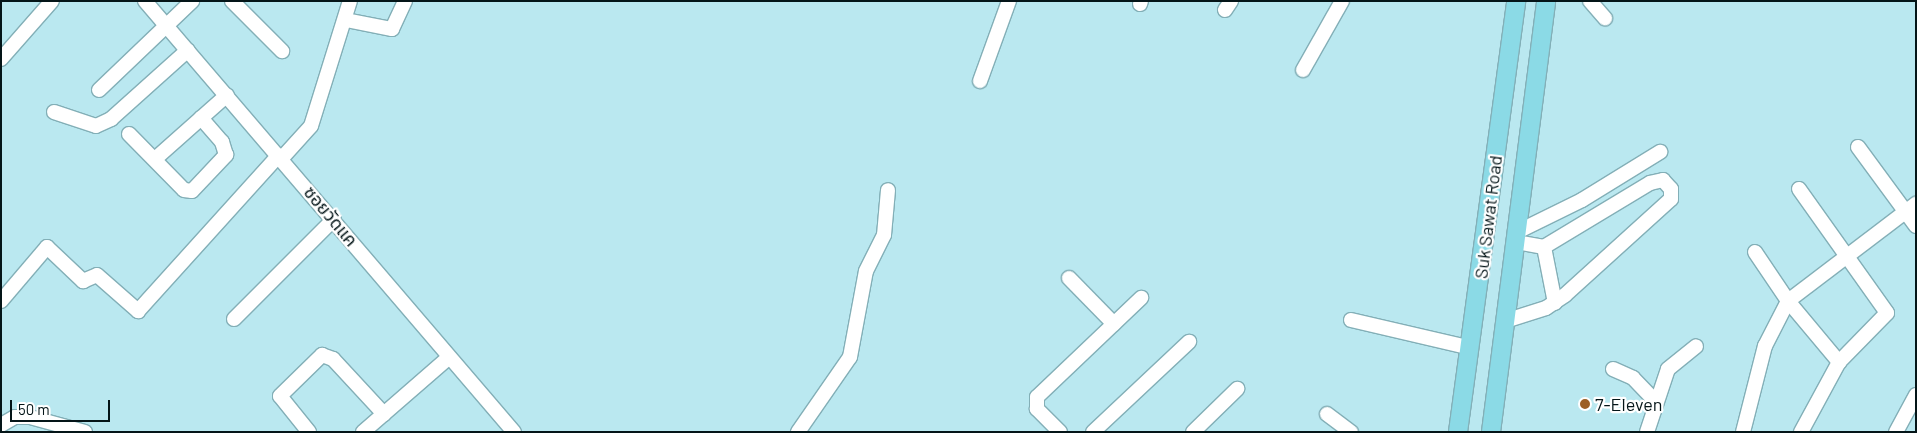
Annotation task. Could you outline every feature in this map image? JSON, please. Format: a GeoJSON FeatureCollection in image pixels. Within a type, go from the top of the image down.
{"type":"FeatureCollection","features":[{"type":"Feature","properties":{"kind":"main road","name":"Suk Sawat Road"},"geometry":{"type":"LineString","coordinates":[[1458,432],[1471,348],[1516,1]]}},
{"type":"Feature","properties":{"kind":"main road","name":"Suk Sawat Road"},"geometry":{"type":"LineString","coordinates":[[1491,432],[1546,1]]}},
{"type":"Feature","properties":{"kind":"street"},"geometry":{"type":"LineString","coordinates":[[1,59],[52,1]]}},
{"type":"Feature","properties":{"kind":"street","name":"ซอยวัดแค"},"geometry":{"type":"LineString","coordinates":[[145,1],[334,219],[448,358],[514,432]]}},
{"type":"Feature","properties":{"kind":"street"},"geometry":{"type":"LineString","coordinates":[[99,90],[168,28],[192,1]]}},
{"type":"Feature","properties":{"kind":"street"},"geometry":{"type":"LineString","coordinates":[[232,1],[282,51]]}},
{"type":"Feature","properties":{"kind":"street"},"geometry":{"type":"LineString","coordinates":[[1,302],[47,247],[83,281],[97,275],[138,311],[280,156],[311,126],[346,20],[350,1]]}},
{"type":"Feature","properties":{"kind":"street"},"geometry":{"type":"LineString","coordinates":[[346,20],[392,29],[405,1]]}},
{"type":"Feature","properties":{"kind":"street"},"geometry":{"type":"LineString","coordinates":[[980,81],[1009,1]]}},
{"type":"Feature","properties":{"kind":"street"},"geometry":{"type":"LineString","coordinates":[[1303,70],[1342,1]]}},
{"type":"Feature","properties":{"kind":"street"},"geometry":{"type":"LineString","coordinates":[[1590,1],[1605,18]]}},
{"type":"Feature","properties":{"kind":"street"},"geometry":{"type":"LineString","coordinates":[[54,112],[96,126],[111,119],[188,50]]}},
{"type":"Feature","properties":{"kind":"street"},"geometry":{"type":"LineString","coordinates":[[155,159],[227,95]]}},
{"type":"Feature","properties":{"kind":"street"},"geometry":{"type":"LineString","coordinates":[[129,134],[184,190],[192,192],[226,155],[222,142],[201,118]]}},
{"type":"Feature","properties":{"kind":"street"},"geometry":{"type":"LineString","coordinates":[[1858,147],[1911,208],[1916,226]]}},
{"type":"Feature","properties":{"kind":"street"},"geometry":{"type":"LineString","coordinates":[[1516,237],[1582,200],[1660,152]]}},
{"type":"Feature","properties":{"kind":"street"},"geometry":{"type":"LineString","coordinates":[[1505,321],[1555,302],[1670,199],[1671,189],[1663,180],[1650,182],[1544,246],[1516,237]]}},
{"type":"Feature","properties":{"kind":"street"},"geometry":{"type":"LineString","coordinates":[[1799,188],[1887,313],[1839,362],[1801,432]]}},
{"type":"Feature","properties":{"kind":"street"},"geometry":{"type":"LineString","coordinates":[[798,432],[850,357],[864,279],[884,235],[888,190]]}},
{"type":"Feature","properties":{"kind":"street"},"geometry":{"type":"LineString","coordinates":[[1743,432],[1765,346],[1788,301],[1911,208]]}},
{"type":"Feature","properties":{"kind":"street"},"geometry":{"type":"LineString","coordinates":[[234,319],[334,219]]}},
{"type":"Feature","properties":{"kind":"street"},"geometry":{"type":"LineString","coordinates":[[1544,246],[1555,302]]}},
{"type":"Feature","properties":{"kind":"street"},"geometry":{"type":"LineString","coordinates":[[1755,252],[1788,301],[1839,362]]}},
{"type":"Feature","properties":{"kind":"street"},"geometry":{"type":"LineString","coordinates":[[1069,278],[1114,324]]}},
{"type":"Feature","properties":{"kind":"street"},"geometry":{"type":"LineString","coordinates":[[1060,432],[1037,409],[1037,397],[1141,298]]}},
{"type":"Feature","properties":{"kind":"street"},"geometry":{"type":"LineString","coordinates":[[1351,320],[1471,348]]}},
{"type":"Feature","properties":{"kind":"street"},"geometry":{"type":"LineString","coordinates":[[1093,432],[1189,342]]}},
{"type":"Feature","properties":{"kind":"street"},"geometry":{"type":"LineString","coordinates":[[1647,432],[1654,400],[1668,369],[1696,346]]}},
{"type":"Feature","properties":{"kind":"street"},"geometry":{"type":"LineString","coordinates":[[309,432],[280,396],[322,355],[333,358],[381,422]]}},
{"type":"Feature","properties":{"kind":"street"},"geometry":{"type":"LineString","coordinates":[[364,432],[381,422],[448,358]]}},
{"type":"Feature","properties":{"kind":"street"},"geometry":{"type":"LineString","coordinates":[[1613,369],[1633,378],[1654,400]]}},
{"type":"Feature","properties":{"kind":"street"},"geometry":{"type":"LineString","coordinates":[[1193,432],[1237,389]]}},
{"type":"Feature","properties":{"kind":"street"},"geometry":{"type":"LineString","coordinates":[[1896,432],[1916,395]]}},
{"type":"Feature","properties":{"kind":"street"},"geometry":{"type":"LineString","coordinates":[[1327,414],[1351,432]]}},
{"type":"Feature","properties":{"kind":"street"},"geometry":{"type":"LineString","coordinates":[[1,425],[15,417],[30,417],[85,432]]}},
{"type":"Feature","properties":{"kind":"place","name":"7-Eleven"},"geometry":{"type":"Point","coordinates":[1585,404]}}]}
